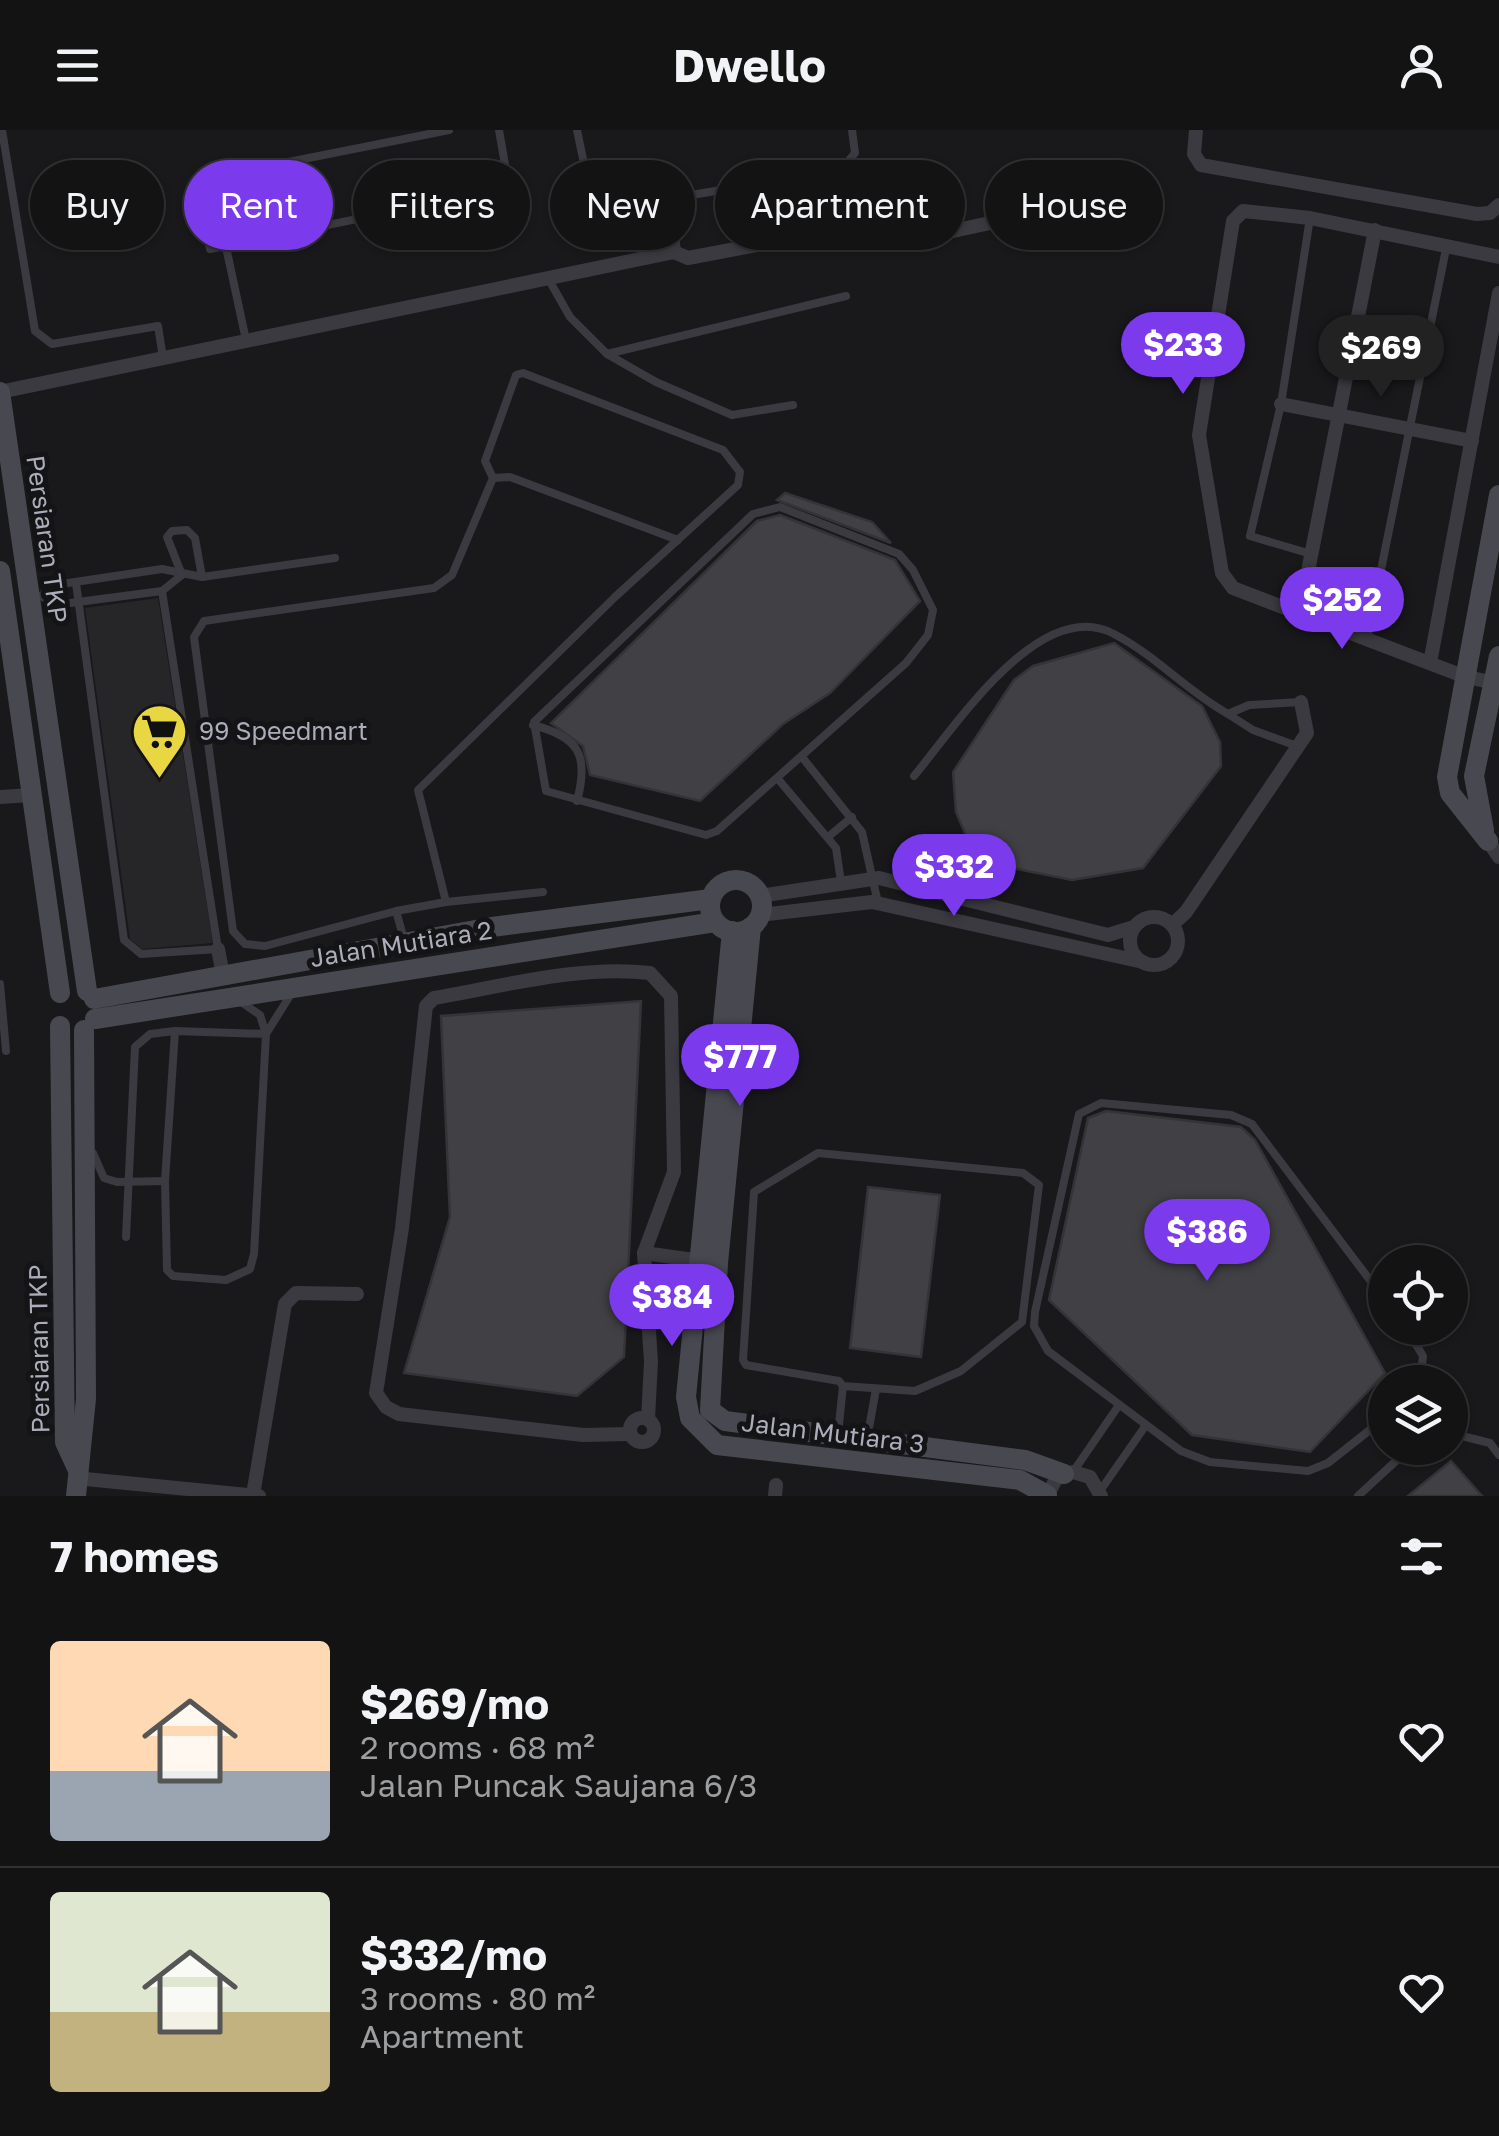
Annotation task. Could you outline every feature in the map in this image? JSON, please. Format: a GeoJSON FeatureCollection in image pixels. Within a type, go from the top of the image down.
{"type":"FeatureCollection","features":[{"type":"Feature","properties":{"kind":"street"},"geometry":{"type":"LineString","coordinates":[[1196,130],[1194,154],[1201,165],[1477,214],[1490,213],[1499,205]]}},
{"type":"Feature","properties":{"kind":"street"},"geometry":{"type":"LineString","coordinates":[[1494,683],[1463,676],[1233,588],[1222,573],[1199,434],[1233,221],[1243,212],[1310,218],[1499,257]]}},
{"type":"Feature","properties":{"kind":"street"},"geometry":{"type":"LineString","coordinates":[[0,392],[674,252],[688,258],[878,222],[930,236],[985,224]]}},
{"type":"Feature","properties":{"kind":"street"},"geometry":{"type":"LineString","coordinates":[[1300,612],[1374,230]]}},
{"type":"Feature","properties":{"kind":"street"},"geometry":{"type":"LineString","coordinates":[[1430,663],[1499,293]]}},
{"type":"Feature","properties":{"kind":"street","name":"Persiaran TKP"},"geometry":{"type":"LineString","coordinates":[[0,392],[36,597],[90,1010],[84,1120],[86,1399],[82,1458],[76,1481]]}},
{"type":"Feature","properties":{"kind":"street"},"geometry":{"type":"LineString","coordinates":[[1281,404],[1472,441]]}},
{"type":"Feature","properties":{"kind":"street"},"geometry":{"type":"LineString","coordinates":[[1493,849],[1450,793],[1447,777],[1499,495]]}},
{"type":"Feature","properties":{"kind":"street","name":"Persiaran TKP"},"geometry":{"type":"LineString","coordinates":[[0,571],[60,993]]}},
{"type":"Feature","properties":{"kind":"street"},"geometry":{"type":"LineString","coordinates":[[1493,849],[1474,776],[1499,656]]}},
{"type":"Feature","properties":{"kind":"street"},"geometry":{"type":"LineString","coordinates":[[1172,925],[1186,912],[1299,746],[1307,732],[1301,702]]}},
{"type":"Feature","properties":{"kind":"street"},"geometry":{"type":"LineString","coordinates":[[0,798],[32,795]]}},
{"type":"Feature","properties":{"kind":"street"},"geometry":{"type":"LineString","coordinates":[[872,879],[1108,935],[1150,917],[1172,925],[1178,940],[1174,954],[1162,963],[878,903],[743,918],[841,882],[872,879]]}},
{"type":"Feature","properties":{"kind":"street","name":"Jalan Mutiara 2"},"geometry":{"type":"LineString","coordinates":[[735,880],[751,886],[743,918],[225,999],[90,1010],[223,975],[492,928],[711,899],[720,886],[735,880]]}},
{"type":"Feature","properties":{"kind":"street","name":"Jalan Mutiara 3"},"geometry":{"type":"LineString","coordinates":[[711,899],[743,918],[709,1272],[686,1397],[690,1418],[716,1445],[1020,1480],[1047,1496]]}},
{"type":"Feature","properties":{"kind":"street"},"geometry":{"type":"LineString","coordinates":[[1134,927],[1131,947],[1143,962]]}},
{"type":"Feature","properties":{"kind":"street"},"geometry":{"type":"LineString","coordinates":[[218,949],[223,975]]}},
{"type":"Feature","properties":{"kind":"street"},"geometry":{"type":"LineString","coordinates":[[632,971],[650,973],[671,996],[674,1172],[644,1253],[642,1280],[652,1362],[648,1419],[654,1431],[649,1440],[638,1442],[630,1434],[583,1435],[400,1414],[386,1407],[376,1394],[402,1228],[426,1006],[434,998],[554,978],[632,971]]}},
{"type":"Feature","properties":{"kind":"street"},"geometry":{"type":"LineString","coordinates":[[73,988],[90,1010],[72,1032],[60,1026],[53,1013],[60,993],[73,988]]}},
{"type":"Feature","properties":{"kind":"street","name":"Persiaran TKP"},"geometry":{"type":"LineString","coordinates":[[60,1026],[65,1442],[76,1481]]}},
{"type":"Feature","properties":{"kind":"street"},"geometry":{"type":"LineString","coordinates":[[60,1170],[85,1172]]}},
{"type":"Feature","properties":{"kind":"street"},"geometry":{"type":"LineString","coordinates":[[644,1253],[709,1272]]}},
{"type":"Feature","properties":{"kind":"street"},"geometry":{"type":"LineString","coordinates":[[642,1280],[709,1272]]}},
{"type":"Feature","properties":{"kind":"street","name":"Jalan Mutiara 3"},"geometry":{"type":"LineString","coordinates":[[709,1272],[710,1410],[726,1421],[1024,1460],[1069,1473]]}},
{"type":"Feature","properties":{"kind":"street"},"geometry":{"type":"LineString","coordinates":[[253,1495],[285,1304],[296,1293],[357,1294]]}},
{"type":"Feature","properties":{"kind":"street"},"geometry":{"type":"LineString","coordinates":[[1047,1496],[1069,1473],[1090,1478],[1100,1494]]}},
{"type":"Feature","properties":{"kind":"street"},"geometry":{"type":"LineString","coordinates":[[76,1481],[260,1496]]}},
{"type":"Feature","properties":{"kind":"lane"},"geometry":{"type":"LineString","coordinates":[[2,130],[35,332],[41,340],[52,344],[158,326],[163,358]]}},
{"type":"Feature","properties":{"kind":"lane"},"geometry":{"type":"LineString","coordinates":[[298,160],[450,130]]}},
{"type":"Feature","properties":{"kind":"lane"},"geometry":{"type":"LineString","coordinates":[[333,224],[510,188],[499,130]]}},
{"type":"Feature","properties":{"kind":"lane"},"geometry":{"type":"LineString","coordinates":[[577,130],[583,160]]}},
{"type":"Feature","properties":{"kind":"lane"},"geometry":{"type":"LineString","coordinates":[[695,195],[841,170],[855,153],[852,130]]}},
{"type":"Feature","properties":{"kind":"lane"},"geometry":{"type":"LineString","coordinates":[[1310,218],[1281,404],[1250,536],[1311,554]]}},
{"type":"Feature","properties":{"kind":"lane"},"geometry":{"type":"LineString","coordinates":[[1366,638],[1447,244]]}},
{"type":"Feature","properties":{"kind":"lane"},"geometry":{"type":"LineString","coordinates":[[227,250],[246,342]]}},
{"type":"Feature","properties":{"kind":"lane"},"geometry":{"type":"LineString","coordinates":[[549,280],[570,317],[607,354],[656,382],[732,415],[793,405]]}},
{"type":"Feature","properties":{"kind":"lane"},"geometry":{"type":"LineString","coordinates":[[607,354],[846,296]]}},
{"type":"Feature","properties":{"kind":"lane"},"geometry":{"type":"LineString","coordinates":[[446,902],[418,790],[738,485],[740,472],[724,450],[523,373],[516,375],[485,462],[493,478],[452,575],[434,588],[229,614],[204,621],[194,637],[233,931],[246,944],[264,946],[446,902],[543,892]]}},
{"type":"Feature","properties":{"kind":"lane"},"geometry":{"type":"LineString","coordinates":[[493,478],[510,477],[678,540]]}},
{"type":"Feature","properties":{"kind":"lane"},"geometry":{"type":"LineString","coordinates":[[780,507],[899,554],[914,570],[933,610],[928,635],[906,663],[726,826],[706,835],[552,794],[542,785],[533,725],[752,514],[780,507]]}},
{"type":"Feature","properties":{"kind":"lane"},"geometry":{"type":"LineString","coordinates":[[182,575],[167,537],[172,531],[186,530],[195,538],[202,577]]}},
{"type":"Feature","properties":{"kind":"lane"},"geometry":{"type":"LineString","coordinates":[[36,597],[55,585],[162,569],[202,577],[335,558]]}},
{"type":"Feature","properties":{"kind":"lane"},"geometry":{"type":"LineString","coordinates":[[36,597],[55,605],[78,604],[162,591],[182,575]]}},
{"type":"Feature","properties":{"kind":"lane"},"geometry":{"type":"LineString","coordinates":[[76,583],[124,940],[141,954],[218,949],[162,591]]}},
{"type":"Feature","properties":{"kind":"lane"},"geometry":{"type":"LineString","coordinates":[[914,776],[1014,658],[1039,640],[1072,630],[1114,634],[1253,730],[1299,746]]}},
{"type":"Feature","properties":{"kind":"lane"},"geometry":{"type":"LineString","coordinates":[[1228,714],[1248,705],[1301,702]]}},
{"type":"Feature","properties":{"kind":"lane"},"geometry":{"type":"LineString","coordinates":[[533,725],[555,731],[580,754],[585,773],[577,801]]}},
{"type":"Feature","properties":{"kind":"lane"},"geometry":{"type":"LineString","coordinates":[[802,757],[862,832],[878,903]]}},
{"type":"Feature","properties":{"kind":"lane"},"geometry":{"type":"LineString","coordinates":[[778,779],[839,853],[841,882]]}},
{"type":"Feature","properties":{"kind":"lane"},"geometry":{"type":"LineString","coordinates":[[828,837],[852,817]]}},
{"type":"Feature","properties":{"kind":"lane"},"geometry":{"type":"LineString","coordinates":[[396,912],[406,944]]}},
{"type":"Feature","properties":{"kind":"lane"},"geometry":{"type":"LineString","coordinates":[[175,1031],[165,1181],[167,1270],[173,1276],[226,1280],[250,1270],[254,1254],[266,1034],[284,1000],[313,983]]}},
{"type":"Feature","properties":{"kind":"lane"},"geometry":{"type":"LineString","coordinates":[[0,984],[6,1051]]}},
{"type":"Feature","properties":{"kind":"lane"},"geometry":{"type":"LineString","coordinates":[[225,999],[253,1008],[266,1034]]}},
{"type":"Feature","properties":{"kind":"lane"},"geometry":{"type":"LineString","coordinates":[[126,1237],[134,1047],[150,1034],[175,1031],[266,1034]]}},
{"type":"Feature","properties":{"kind":"lane"},"geometry":{"type":"LineString","coordinates":[[1368,1278],[1252,1124],[1230,1115],[1093,1104],[1076,1122],[1034,1326],[1048,1351],[1194,1458],[1297,1472],[1328,1463],[1368,1431]]}},
{"type":"Feature","properties":{"kind":"lane"},"geometry":{"type":"LineString","coordinates":[[84,1120],[104,1178],[165,1181]]}},
{"type":"Feature","properties":{"kind":"lane"},"geometry":{"type":"LineString","coordinates":[[818,1153],[1023,1173],[1033,1178],[1039,1185],[1022,1322],[961,1371],[914,1391],[843,1386],[830,1376],[746,1365],[742,1360],[754,1192],[818,1153]]}},
{"type":"Feature","properties":{"kind":"lane"},"geometry":{"type":"LineString","coordinates":[[838,1436],[843,1386]]}},
{"type":"Feature","properties":{"kind":"lane"},"geometry":{"type":"LineString","coordinates":[[867,1440],[876,1390]]}},
{"type":"Feature","properties":{"kind":"lane"},"geometry":{"type":"LineString","coordinates":[[1069,1473],[1119,1405]]}},
{"type":"Feature","properties":{"kind":"lane"},"geometry":{"type":"LineString","coordinates":[[1100,1494],[1146,1425]]}},
{"type":"Feature","properties":{"kind":"lane"},"geometry":{"type":"LineString","coordinates":[[1468,1438],[1490,1444],[1499,1455]]}},
{"type":"Feature","properties":{"kind":"lane"},"geometry":{"type":"LineString","coordinates":[[1358,1496],[1392,1465]]}},
{"type":"Feature","properties":{"kind":"shaded area"},"geometry":{"type":"Polygon","coordinates":[[[158,598],[213,943],[142,949],[130,939],[85,608],[158,598]]]}},
{"type":"Feature","properties":{"kind":"building"},"geometry":{"type":"Polygon","coordinates":[[[785,493],[872,522],[891,543],[777,500],[785,493]]]}},
{"type":"Feature","properties":{"kind":"building"},"geometry":{"type":"Polygon","coordinates":[[[780,515],[895,560],[920,601],[830,693],[783,724],[700,801],[590,775],[583,746],[551,723],[757,521],[780,515]]]}},
{"type":"Feature","properties":{"kind":"building"},"geometry":{"type":"Polygon","coordinates":[[[1114,643],[1202,706],[1220,742],[1221,766],[1143,868],[1072,880],[1007,867],[971,847],[956,812],[953,772],[1014,680],[1033,666],[1114,643]]]}},
{"type":"Feature","properties":{"kind":"building"},"geometry":{"type":"Polygon","coordinates":[[[641,1001],[624,1357],[577,1396],[404,1373],[450,1217],[441,1016],[641,1001]]]}},
{"type":"Feature","properties":{"kind":"building"},"geometry":{"type":"Polygon","coordinates":[[[1106,1111],[1241,1127],[1255,1140],[1381,1365],[1368,1365],[1368,1391],[1310,1452],[1192,1435],[1049,1300],[1088,1118],[1106,1111]]]}},
{"type":"Feature","properties":{"kind":"building"},"geometry":{"type":"Polygon","coordinates":[[[868,1187],[940,1195],[921,1357],[850,1348],[868,1187]]]}},
{"type":"Feature","properties":{"kind":"building"},"geometry":{"type":"Polygon","coordinates":[[[1446,1465],[1455,1465],[1482,1496],[1408,1496],[1446,1465]]]}},
{"type":"Feature","properties":{"kind":"place","name":"99 Speedmart"},"geometry":{"type":"Point","coordinates":[160,780]}}]}
